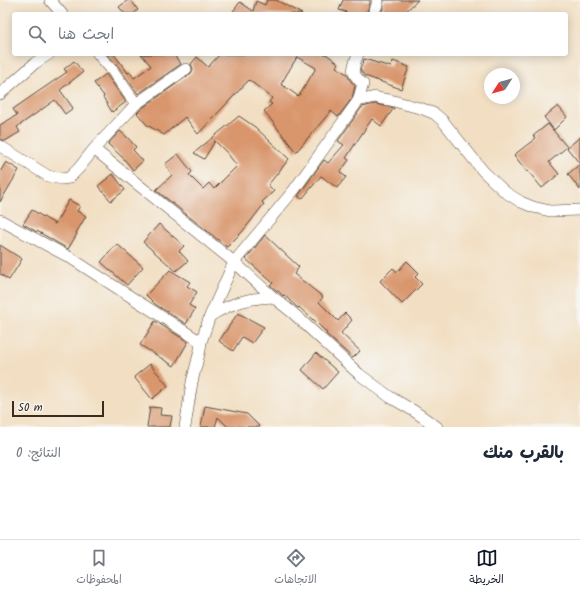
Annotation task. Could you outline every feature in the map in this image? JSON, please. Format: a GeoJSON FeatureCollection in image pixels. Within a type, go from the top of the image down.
{"type":"FeatureCollection","features":[{"type":"Feature","properties":{"kind":"street"},"geometry":{"type":"LineString","coordinates":[[50,0],[60,12]]}},
{"type":"Feature","properties":{"kind":"street"},"geometry":{"type":"LineString","coordinates":[[374,12],[377,5],[377,0]]}},
{"type":"Feature","properties":{"kind":"street"},"geometry":{"type":"LineString","coordinates":[[0,94],[35,63],[46,56]]}},
{"type":"Feature","properties":{"kind":"street"},"geometry":{"type":"LineString","coordinates":[[100,56],[112,70],[136,104]]}},
{"type":"Feature","properties":{"kind":"street"},"geometry":{"type":"LineString","coordinates":[[185,427],[192,382],[201,342],[210,316],[234,262],[294,190],[358,101],[363,84],[353,72],[354,62],[357,56]]}},
{"type":"Feature","properties":{"kind":"street"},"geometry":{"type":"LineString","coordinates":[[0,146],[48,176],[62,179],[69,178],[136,104],[186,69]]}},
{"type":"Feature","properties":{"kind":"street"},"geometry":{"type":"LineString","coordinates":[[358,101],[375,96],[423,109],[435,114],[443,121],[483,171],[505,192],[521,202],[533,207],[550,211],[580,210]]}},
{"type":"Feature","properties":{"kind":"street"},"geometry":{"type":"LineString","coordinates":[[94,149],[234,262],[293,313],[359,374],[390,397],[437,427]]}},
{"type":"Feature","properties":{"kind":"street"},"geometry":{"type":"LineString","coordinates":[[0,220],[69,257],[201,342]]}},
{"type":"Feature","properties":{"kind":"street"},"geometry":{"type":"LineString","coordinates":[[210,316],[222,309],[246,300],[259,297],[273,297]]}},
{"type":"Feature","properties":{"kind":"building"},"geometry":{"type":"Polygon","coordinates":[[[128,0],[131,0],[138,10],[136,12],[123,12],[119,7],[128,0]]]}},
{"type":"Feature","properties":{"kind":"building"},"geometry":{"type":"Polygon","coordinates":[[[267,0],[276,0],[298,12],[232,12],[240,2],[253,11],[256,1],[265,5],[267,0]]]}},
{"type":"Feature","properties":{"kind":"building"},"geometry":{"type":"Polygon","coordinates":[[[343,0],[370,0],[367,12],[346,12],[339,10],[343,0]]]}},
{"type":"Feature","properties":{"kind":"building"},"geometry":{"type":"Polygon","coordinates":[[[384,0],[418,0],[405,12],[382,12],[384,0]]]}},
{"type":"Feature","properties":{"kind":"building"},"geometry":{"type":"Polygon","coordinates":[[[109,56],[115,56],[128,73],[130,72],[134,78],[151,66],[143,56],[175,56],[181,64],[138,94],[109,56]]]}},
{"type":"Feature","properties":{"kind":"building"},"geometry":{"type":"Polygon","coordinates":[[[218,56],[329,56],[338,63],[336,67],[347,74],[355,86],[352,98],[338,117],[331,111],[296,152],[264,111],[272,104],[269,102],[272,98],[249,80],[198,134],[185,117],[164,135],[147,125],[137,113],[190,74],[193,69],[191,64],[197,57],[208,67],[218,56]],[[297,57],[281,84],[299,96],[316,68],[297,57]]]}},
{"type":"Feature","properties":{"kind":"building"},"geometry":{"type":"Polygon","coordinates":[[[364,59],[391,67],[393,61],[409,67],[401,89],[365,76],[360,70],[364,59]]]}},
{"type":"Feature","properties":{"kind":"building"},"geometry":{"type":"Polygon","coordinates":[[[74,61],[83,72],[60,90],[73,108],[65,114],[55,100],[17,127],[20,132],[5,141],[0,139],[0,125],[17,115],[13,109],[67,72],[64,69],[74,61]]]}},
{"type":"Feature","properties":{"kind":"building"},"geometry":{"type":"Polygon","coordinates":[[[106,74],[126,102],[112,112],[103,97],[104,96],[94,83],[106,74]]]}},
{"type":"Feature","properties":{"kind":"building"},"geometry":{"type":"Polygon","coordinates":[[[375,104],[394,108],[381,126],[372,119],[346,158],[349,160],[340,172],[346,177],[337,188],[321,176],[302,199],[298,196],[324,160],[328,163],[344,145],[338,141],[362,107],[375,104]]]}},
{"type":"Feature","properties":{"kind":"building"},"geometry":{"type":"Polygon","coordinates":[[[558,106],[567,117],[554,130],[544,117],[558,106]]]}},
{"type":"Feature","properties":{"kind":"building"},"geometry":{"type":"Polygon","coordinates":[[[239,116],[255,127],[289,159],[268,185],[274,191],[262,202],[264,204],[243,231],[227,247],[156,190],[172,175],[165,164],[178,154],[192,172],[189,175],[203,189],[209,183],[214,189],[237,166],[215,141],[204,159],[194,153],[239,116]]]}},
{"type":"Feature","properties":{"kind":"building"},"geometry":{"type":"Polygon","coordinates":[[[548,124],[567,147],[549,162],[559,174],[542,188],[514,155],[536,138],[533,136],[548,124]]]}},
{"type":"Feature","properties":{"kind":"building"},"geometry":{"type":"Polygon","coordinates":[[[120,131],[136,147],[133,150],[143,161],[133,170],[108,144],[120,131]]]}},
{"type":"Feature","properties":{"kind":"building"},"geometry":{"type":"Polygon","coordinates":[[[580,137],[580,164],[567,148],[580,137]]]}},
{"type":"Feature","properties":{"kind":"building"},"geometry":{"type":"Polygon","coordinates":[[[6,162],[19,170],[0,202],[0,172],[6,162]]]}},
{"type":"Feature","properties":{"kind":"building"},"geometry":{"type":"Polygon","coordinates":[[[580,164],[580,190],[568,174],[580,164]]]}},
{"type":"Feature","properties":{"kind":"building"},"geometry":{"type":"Polygon","coordinates":[[[113,174],[125,190],[111,201],[98,186],[113,174]]]}},
{"type":"Feature","properties":{"kind":"building"},"geometry":{"type":"Polygon","coordinates":[[[69,200],[80,206],[77,211],[86,216],[68,249],[23,224],[32,210],[55,224],[69,200]]]}},
{"type":"Feature","properties":{"kind":"building"},"geometry":{"type":"Polygon","coordinates":[[[159,224],[184,246],[179,251],[188,261],[176,271],[143,242],[159,224]]]}},
{"type":"Feature","properties":{"kind":"building"},"geometry":{"type":"Polygon","coordinates":[[[265,235],[299,267],[294,274],[323,297],[319,302],[338,321],[345,313],[352,320],[341,333],[360,351],[353,358],[326,334],[327,333],[313,319],[270,285],[273,283],[246,259],[265,235]]]}},
{"type":"Feature","properties":{"kind":"building"},"geometry":{"type":"Polygon","coordinates":[[[117,244],[143,267],[127,285],[101,262],[117,244]]]}},
{"type":"Feature","properties":{"kind":"building"},"geometry":{"type":"Polygon","coordinates":[[[0,245],[22,259],[9,280],[0,274],[0,245]]]}},
{"type":"Feature","properties":{"kind":"building"},"geometry":{"type":"Polygon","coordinates":[[[407,261],[419,273],[415,277],[422,284],[402,304],[380,281],[393,268],[397,272],[407,261]]]}},
{"type":"Feature","properties":{"kind":"building"},"geometry":{"type":"Polygon","coordinates":[[[170,270],[190,282],[187,286],[197,292],[189,305],[195,309],[186,324],[155,304],[146,295],[170,270]]]}},
{"type":"Feature","properties":{"kind":"building"},"geometry":{"type":"Polygon","coordinates":[[[238,313],[264,327],[252,343],[242,337],[233,351],[219,341],[238,313]]]}},
{"type":"Feature","properties":{"kind":"building"},"geometry":{"type":"Polygon","coordinates":[[[155,321],[188,342],[174,366],[140,345],[155,321]]]}},
{"type":"Feature","properties":{"kind":"building"},"geometry":{"type":"Polygon","coordinates":[[[316,353],[338,372],[323,389],[302,370],[316,353]]]}},
{"type":"Feature","properties":{"kind":"building"},"geometry":{"type":"Polygon","coordinates":[[[150,364],[168,386],[152,399],[134,377],[150,364]]]}},
{"type":"Feature","properties":{"kind":"building"},"geometry":{"type":"Polygon","coordinates":[[[205,406],[247,414],[260,427],[228,427],[218,417],[215,427],[201,427],[205,406]]]}},
{"type":"Feature","properties":{"kind":"building"},"geometry":{"type":"Polygon","coordinates":[[[150,407],[161,408],[160,415],[172,416],[170,427],[147,427],[150,407]]]}}]}
